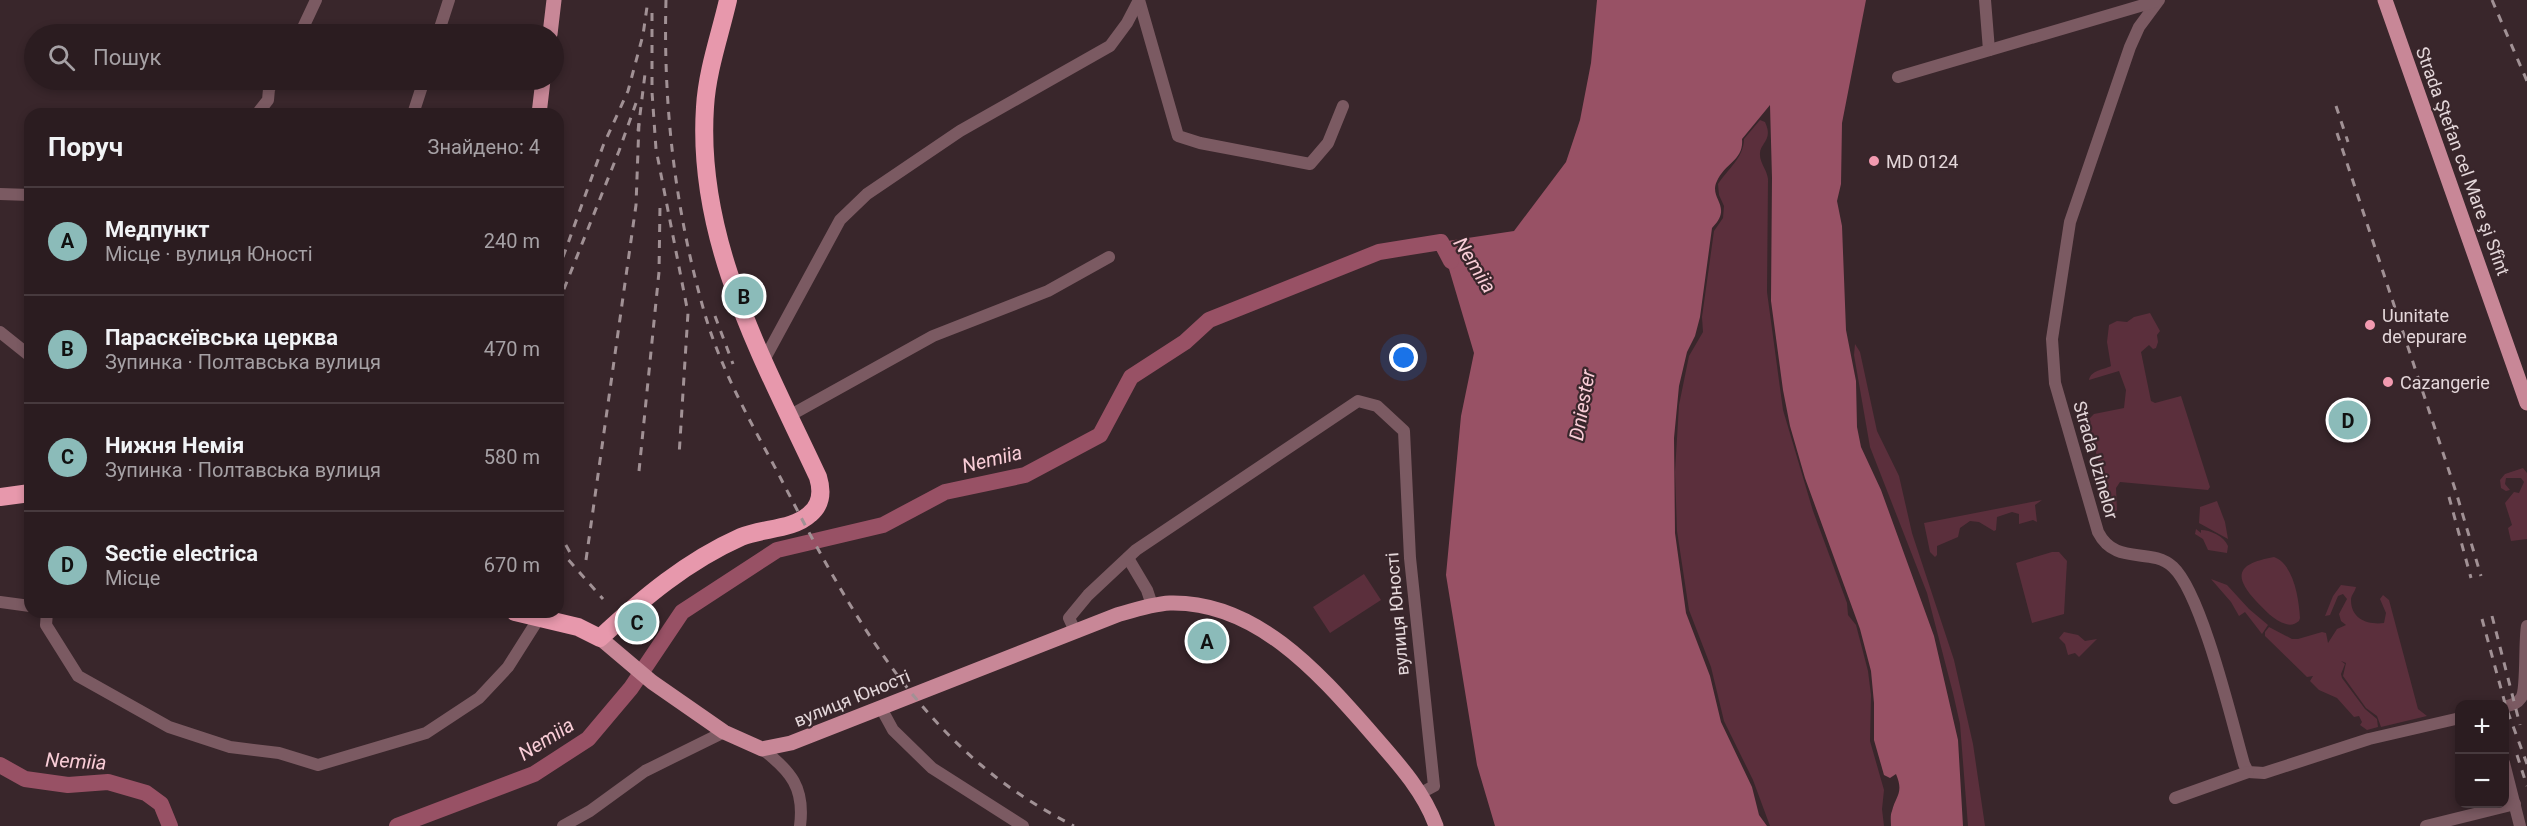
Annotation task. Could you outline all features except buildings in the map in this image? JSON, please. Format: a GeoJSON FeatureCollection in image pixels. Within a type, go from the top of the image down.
{"type":"FeatureCollection","features":[{"type":"Feature","properties":{"kind":"highway"},"geometry":{"type":"LineString","coordinates":[[539,618],[578,627],[600,638],[643,598],[705,556],[742,537],[799,521],[812,513],[821,495],[818,477],[763,362],[726,269],[713,219],[705,170],[705,106],[728,0]]}},
{"type":"Feature","properties":{"kind":"highway"},"geometry":{"type":"LineString","coordinates":[[0,496],[24,494]]}},
{"type":"Feature","properties":{"kind":"main road"},"geometry":{"type":"LineString","coordinates":[[551,24],[555,0]]}},
{"type":"Feature","properties":{"kind":"main road","name":"Strada Ştefan cel Mare şi Sfînt"},"geometry":{"type":"LineString","coordinates":[[2385,0],[2527,403]]}},
{"type":"Feature","properties":{"kind":"main road"},"geometry":{"type":"LineString","coordinates":[[540,108],[542,90]]}},
{"type":"Feature","properties":{"kind":"main road","name":"вулиця Юності"},"geometry":{"type":"LineString","coordinates":[[762,749],[791,743],[1117,615],[1152,605],[1186,604],[1218,610],[1241,619],[1287,647],[1339,696],[1404,771],[1419,794]]}},
{"type":"Feature","properties":{"kind":"main road"},"geometry":{"type":"LineString","coordinates":[[600,638],[652,682],[724,732],[762,749]]}},
{"type":"Feature","properties":{"kind":"main road"},"geometry":{"type":"LineString","coordinates":[[1419,794],[1436,826]]}},
{"type":"Feature","properties":{"kind":"street"},"geometry":{"type":"LineString","coordinates":[[305,24],[316,0]]}},
{"type":"Feature","properties":{"kind":"street"},"geometry":{"type":"LineString","coordinates":[[441,24],[449,0]]}},
{"type":"Feature","properties":{"kind":"street"},"geometry":{"type":"LineString","coordinates":[[763,362],[840,220],[867,194],[960,131],[1110,46],[1127,23],[1139,0]]}},
{"type":"Feature","properties":{"kind":"street"},"geometry":{"type":"LineString","coordinates":[[1139,0],[1178,136],[1200,143],[1310,164],[1328,143],[1343,106]]}},
{"type":"Feature","properties":{"kind":"street"},"geometry":{"type":"LineString","coordinates":[[1985,0],[1989,50]]}},
{"type":"Feature","properties":{"kind":"street"},"geometry":{"type":"LineString","coordinates":[[1898,77],[2048,34],[2131,3],[2158,1]]}},
{"type":"Feature","properties":{"kind":"street","name":"Strada Uzinelor"},"geometry":{"type":"LineString","coordinates":[[2158,1],[2139,27],[2130,47],[2076,199],[2065,243],[2054,319],[2052,368],[2098,532],[2103,541],[2118,552],[2160,560],[2173,566],[2178,572],[2199,615],[2245,770],[2248,772]]}},
{"type":"Feature","properties":{"kind":"street"},"geometry":{"type":"LineString","coordinates":[[262,108],[268,100],[269,90]]}},
{"type":"Feature","properties":{"kind":"street"},"geometry":{"type":"LineString","coordinates":[[415,108],[421,90]]}},
{"type":"Feature","properties":{"kind":"street"},"geometry":{"type":"LineString","coordinates":[[0,194],[24,195]]}},
{"type":"Feature","properties":{"kind":"street"},"geometry":{"type":"LineString","coordinates":[[789,416],[933,336],[1048,291],[1109,257]]}},
{"type":"Feature","properties":{"kind":"street"},"geometry":{"type":"LineString","coordinates":[[0,332],[24,351]]}},
{"type":"Feature","properties":{"kind":"street","name":"вулиця Юності"},"geometry":{"type":"LineString","coordinates":[[1075,631],[1068,618],[1136,550],[1358,401],[1377,406],[1404,431],[1410,558],[1434,786],[1419,794]]}},
{"type":"Feature","properties":{"kind":"street"},"geometry":{"type":"LineString","coordinates":[[1128,558],[1147,590],[1152,605]]}},
{"type":"Feature","properties":{"kind":"street"},"geometry":{"type":"LineString","coordinates":[[0,602],[24,605]]}},
{"type":"Feature","properties":{"kind":"street"},"geometry":{"type":"LineString","coordinates":[[47,618],[46,625],[78,676],[169,727],[230,747],[279,753],[318,765],[426,733],[479,698],[508,667],[539,618]]}},
{"type":"Feature","properties":{"kind":"street"},"geometry":{"type":"LineString","coordinates":[[2509,706],[2519,702],[2525,692],[2524,657],[2527,626]]}},
{"type":"Feature","properties":{"kind":"street"},"geometry":{"type":"LineString","coordinates":[[881,708],[893,730],[932,768],[1023,826]]}},
{"type":"Feature","properties":{"kind":"street"},"geometry":{"type":"LineString","coordinates":[[2175,798],[2248,772],[2264,773],[2369,739],[2455,719]]}},
{"type":"Feature","properties":{"kind":"street"},"geometry":{"type":"LineString","coordinates":[[563,826],[590,811],[645,771],[724,732]]}},
{"type":"Feature","properties":{"kind":"street"},"geometry":{"type":"LineString","coordinates":[[762,749],[781,764],[800,789],[802,810],[800,826]]}},
{"type":"Feature","properties":{"kind":"street"},"geometry":{"type":"LineString","coordinates":[[2509,779],[2520,826]]}},
{"type":"Feature","properties":{"kind":"street"},"geometry":{"type":"LineString","coordinates":[[2427,826],[2515,804]]}},
{"type":"Feature","properties":{"kind":"shaded area"},"geometry":{"type":"Polygon","coordinates":[[[1760,120],[1765,122],[1768,133],[1760,151],[1768,179],[1767,292],[1783,410],[1813,511],[1847,603],[1848,615],[1856,625],[1868,671],[1871,695],[1870,741],[1884,790],[1882,809],[1884,826],[1770,826],[1753,780],[1724,721],[1711,667],[1689,610],[1677,531],[1675,472],[1679,405],[1689,356],[1703,332],[1702,317],[1714,231],[1723,218],[1724,206],[1719,195],[1718,184],[1741,152],[1744,139],[1760,120]]]}},
{"type":"Feature","properties":{"kind":"shaded area"},"geometry":{"type":"Polygon","coordinates":[[[2150,313],[2160,331],[2157,335],[2156,348],[2153,349],[2149,345],[2141,352],[2151,401],[2155,403],[2181,396],[2210,487],[2208,490],[2120,482],[2116,488],[2117,510],[2113,514],[2110,510],[2088,420],[2094,414],[2124,408],[2126,390],[2119,371],[2089,380],[2095,372],[2111,366],[2107,342],[2109,325],[2117,321],[2127,322],[2134,317],[2150,313]]]}},
{"type":"Feature","properties":{"kind":"shaded area"},"geometry":{"type":"Polygon","coordinates":[[[1855,344],[1860,352],[1877,431],[1899,476],[1912,533],[1954,660],[1973,744],[1985,826],[1968,826],[1960,724],[1953,693],[1927,593],[1870,447],[1854,355],[1855,344]]]}},
{"type":"Feature","properties":{"kind":"shaded area"},"geometry":{"type":"Polygon","coordinates":[[[2523,468],[2527,473],[2527,539],[2511,541],[2508,528],[2512,525],[2505,503],[2514,492],[2519,493],[2524,482],[2521,478],[2506,478],[2505,484],[2510,490],[2506,491],[2501,488],[2500,480],[2505,474],[2523,468]]]}},
{"type":"Feature","properties":{"kind":"shaded area"},"geometry":{"type":"Polygon","coordinates":[[[2042,500],[2035,505],[2037,522],[2033,520],[2019,524],[2019,514],[2012,512],[1997,517],[1994,531],[1979,522],[1970,521],[1960,528],[1958,537],[1937,546],[1935,557],[1930,552],[1924,523],[2042,500]]]}},
{"type":"Feature","properties":{"kind":"shaded area"},"geometry":{"type":"Polygon","coordinates":[[[2217,501],[2225,522],[2228,539],[2199,523],[2200,507],[2217,501]]]}},
{"type":"Feature","properties":{"kind":"shaded area"},"geometry":{"type":"Polygon","coordinates":[[[2196,529],[2201,533],[2201,530],[2212,532],[2220,537],[2228,546],[2227,553],[2208,550],[2203,539],[2195,534],[2196,529]]]}},
{"type":"Feature","properties":{"kind":"shaded area"},"geometry":{"type":"Polygon","coordinates":[[[2059,552],[2067,561],[2064,614],[2032,623],[2016,563],[2059,552]]]}},
{"type":"Feature","properties":{"kind":"shaded area"},"geometry":{"type":"Polygon","coordinates":[[[2274,557],[2286,567],[2294,583],[2300,618],[2293,624],[2288,625],[2277,620],[2256,601],[2243,583],[2243,571],[2247,566],[2274,557]]]}},
{"type":"Feature","properties":{"kind":"shaded area"},"geometry":{"type":"Polygon","coordinates":[[[1364,574],[1381,600],[1330,633],[1313,607],[1364,574]]]}},
{"type":"Feature","properties":{"kind":"shaded area"},"geometry":{"type":"Polygon","coordinates":[[[2211,579],[2227,585],[2249,609],[2268,625],[2262,634],[2245,612],[2239,616],[2231,602],[2211,579]]]}},
{"type":"Feature","properties":{"kind":"shaded area"},"geometry":{"type":"Polygon","coordinates":[[[2341,585],[2356,587],[2351,598],[2352,607],[2357,617],[2367,622],[2384,623],[2386,613],[2380,599],[2383,595],[2389,600],[2418,709],[2427,716],[2381,727],[2377,716],[2366,708],[2343,676],[2346,663],[2341,661],[2345,664],[2341,674],[2342,678],[2365,709],[2377,719],[2378,727],[2367,730],[2360,725],[2362,722],[2359,716],[2354,717],[2337,698],[2319,690],[2310,681],[2313,676],[2307,677],[2265,636],[2269,627],[2292,639],[2322,632],[2326,633],[2328,643],[2337,629],[2346,625],[2341,621],[2339,614],[2347,599],[2343,594],[2338,596],[2330,615],[2325,616],[2333,596],[2341,585]]]}},
{"type":"Feature","properties":{"kind":"shaded area"},"geometry":{"type":"Polygon","coordinates":[[[2064,632],[2078,635],[2085,641],[2097,639],[2079,657],[2075,653],[2068,655],[2065,644],[2059,638],[2064,632]]]}},
{"type":"Feature","properties":{"kind":"water","name":"Dniester"},"geometry":{"type":"Polygon","coordinates":[[[1597,0],[1866,0],[1842,123],[1841,184],[1837,201],[1842,226],[1846,330],[1856,381],[1857,427],[1861,447],[1881,490],[1934,636],[1958,740],[1963,826],[1891,826],[1891,813],[1899,786],[1896,774],[1890,778],[1884,775],[1874,740],[1871,671],[1860,629],[1805,478],[1790,426],[1783,390],[1771,301],[1770,105],[1742,139],[1740,152],[1720,175],[1715,187],[1721,214],[1712,228],[1700,317],[1695,336],[1687,352],[1679,386],[1674,438],[1675,533],[1686,613],[1710,676],[1721,722],[1752,787],[1759,815],[1767,826],[1495,826],[1477,765],[1446,575],[1461,416],[1474,353],[1441,242],[1514,231],[1566,162],[1580,120],[1591,63],[1597,0]]]}},
{"type":"Feature","properties":{"kind":"waterway","name":"Nemiia"},"geometry":{"type":"LineString","coordinates":[[397,826],[534,774],[588,739],[631,688],[682,612],[777,550],[883,525],[945,492],[1025,475],[1100,435],[1131,377],[1185,342],[1209,320],[1379,252],[1441,242],[1451,261]]}},
{"type":"Feature","properties":{"kind":"waterway","name":"Nemiia"},"geometry":{"type":"LineString","coordinates":[[0,765],[25,779],[68,785],[108,782],[146,793],[161,804],[170,826]]}},
{"type":"Feature","properties":{"kind":"railway"},"geometry":{"type":"LineString","coordinates":[[564,254],[603,146],[628,91],[643,35],[648,0]]}},
{"type":"Feature","properties":{"kind":"railway"},"geometry":{"type":"LineString","coordinates":[[666,0],[669,118],[678,196],[704,311],[718,353],[736,394],[842,591],[866,630],[918,702],[948,735],[992,774],[1049,813],[1074,826]]}},
{"type":"Feature","properties":{"kind":"railway"},"geometry":{"type":"LineString","coordinates":[[2492,0],[2527,81]]}},
{"type":"Feature","properties":{"kind":"railway"},"geometry":{"type":"LineString","coordinates":[[652,13],[652,92],[656,149],[688,313],[679,456]]}},
{"type":"Feature","properties":{"kind":"railway"},"geometry":{"type":"LineString","coordinates":[[638,131],[645,74]]}},
{"type":"Feature","properties":{"kind":"railway"},"geometry":{"type":"LineString","coordinates":[[564,289],[636,103]]}},
{"type":"Feature","properties":{"kind":"railway"},"geometry":{"type":"LineString","coordinates":[[2336,106],[2348,142]]}},
{"type":"Feature","properties":{"kind":"railway"},"geometry":{"type":"LineString","coordinates":[[586,560],[636,205],[639,123]]}},
{"type":"Feature","properties":{"kind":"railway"},"geometry":{"type":"LineString","coordinates":[[2337,133],[2456,492],[2481,576]]}},
{"type":"Feature","properties":{"kind":"railway"},"geometry":{"type":"LineString","coordinates":[[639,471],[659,272],[660,206]]}},
{"type":"Feature","properties":{"kind":"railway"},"geometry":{"type":"LineString","coordinates":[[715,316],[733,364]]}},
{"type":"Feature","properties":{"kind":"railway"},"geometry":{"type":"LineString","coordinates":[[2449,497],[2471,578]]}},
{"type":"Feature","properties":{"kind":"railway"},"geometry":{"type":"LineString","coordinates":[[564,542],[572,556]]}},
{"type":"Feature","properties":{"kind":"railway"},"geometry":{"type":"LineString","coordinates":[[564,555],[603,599]]}},
{"type":"Feature","properties":{"kind":"railway"},"geometry":{"type":"LineString","coordinates":[[2492,616],[2520,725]]}},
{"type":"Feature","properties":{"kind":"railway"},"geometry":{"type":"LineString","coordinates":[[2482,619],[2506,707],[2527,764]]}},
{"type":"Feature","properties":{"kind":"railway"},"geometry":{"type":"LineString","coordinates":[[2517,755],[2527,786]]}},
{"type":"Feature","properties":{"kind":"place","name":"MD 0124"},"geometry":{"type":"Point","coordinates":[1874,161]}},
{"type":"Feature","properties":{"kind":"place","name":"Параскеївська церква"},"geometry":{"type":"Point","coordinates":[744,296]}},
{"type":"Feature","properties":{"kind":"place","name":"Uunitate de epurare"},"geometry":{"type":"Point","coordinates":[2370,325]}},
{"type":"Feature","properties":{"kind":"place","name":"Cazangerie"},"geometry":{"type":"Point","coordinates":[2388,382]}},
{"type":"Feature","properties":{"kind":"place","name":"Sectie electrica"},"geometry":{"type":"Point","coordinates":[2348,420]}},
{"type":"Feature","properties":{"kind":"place","name":"Нижня Немія"},"geometry":{"type":"Point","coordinates":[637,622]}},
{"type":"Feature","properties":{"kind":"place","name":"Медпункт"},"geometry":{"type":"Point","coordinates":[1207,641]}}]}
